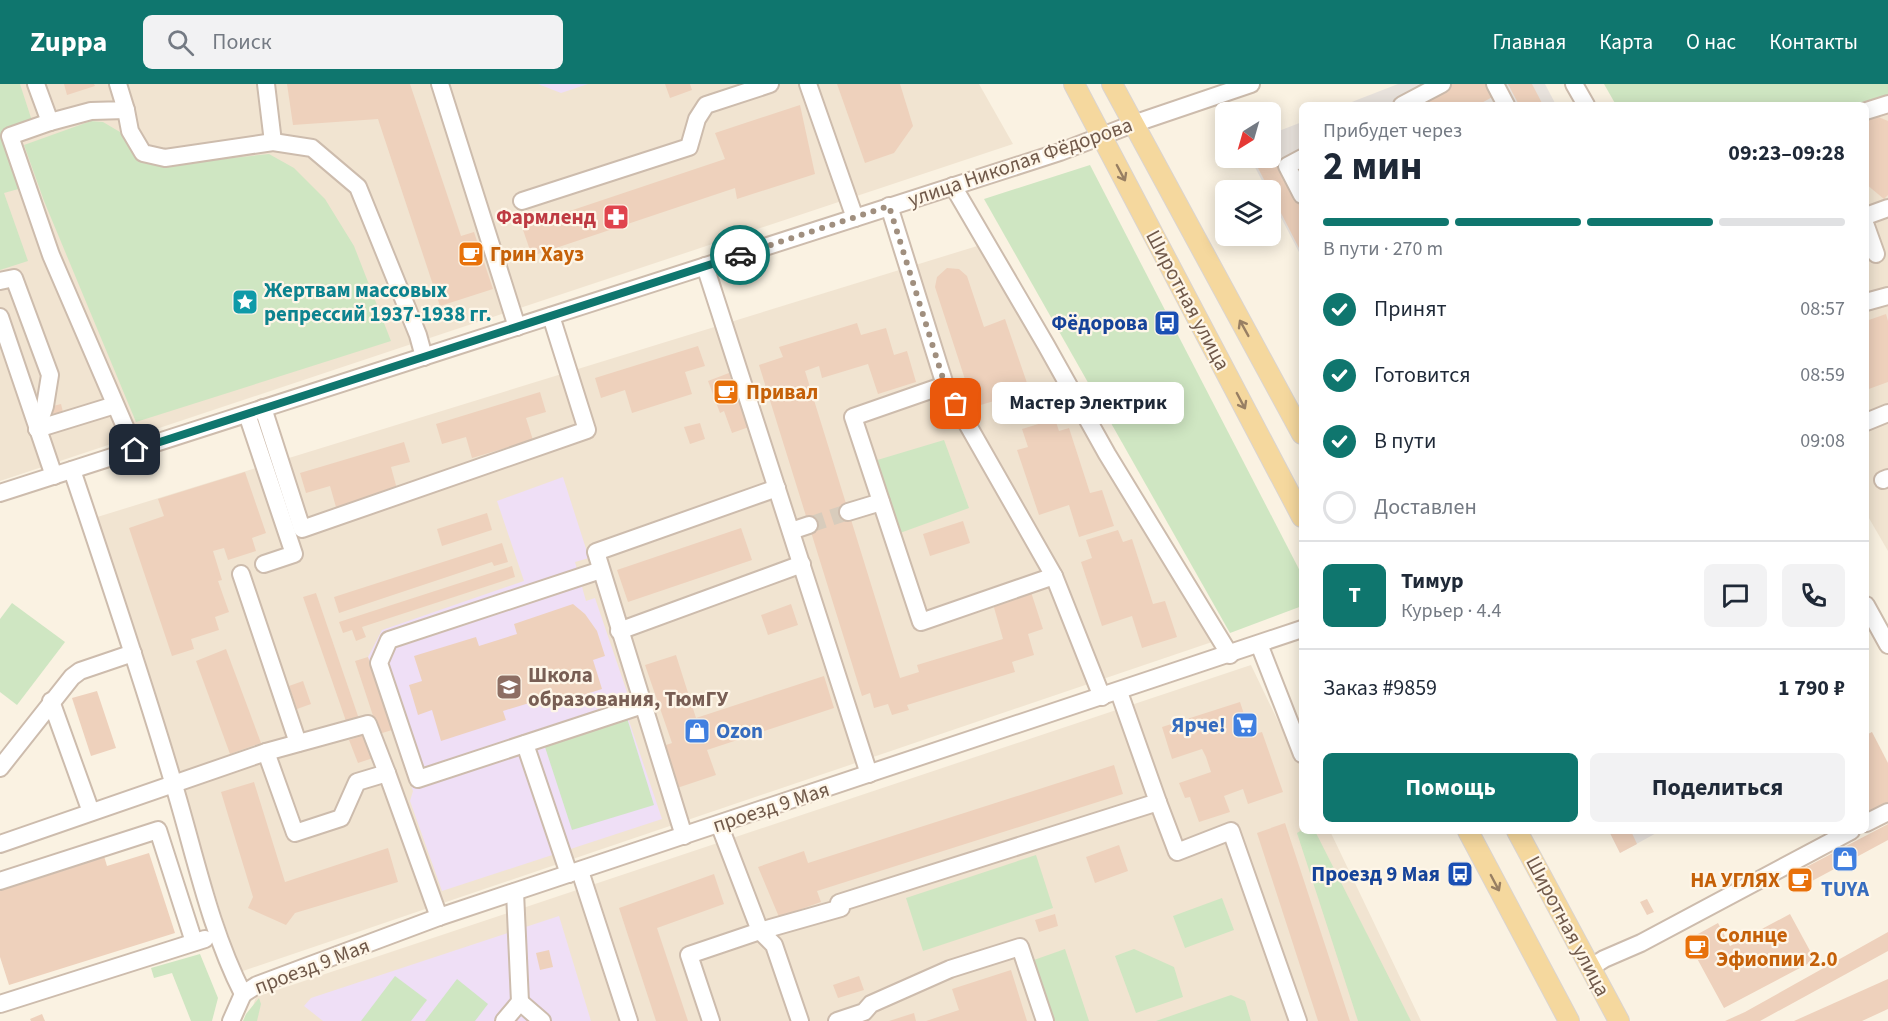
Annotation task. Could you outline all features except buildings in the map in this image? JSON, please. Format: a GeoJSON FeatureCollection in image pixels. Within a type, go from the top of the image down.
{"type":"FeatureCollection","features":[{"type":"Feature","properties":{"kind":"main road","name":"Широтная улица"},"geometry":{"type":"LineString","coordinates":[[1074,84],[1299,511]]}},
{"type":"Feature","properties":{"kind":"main road","name":"Широтная улица"},"geometry":{"type":"LineString","coordinates":[[1112,84],[1299,428]]}},
{"type":"Feature","properties":{"kind":"main road","name":"Широтная улица"},"geometry":{"type":"LineString","coordinates":[[1470,834],[1569,1021]]}},
{"type":"Feature","properties":{"kind":"main road","name":"Широтная улица"},"geometry":{"type":"LineString","coordinates":[[1519,834],[1618,1021]]}},
{"type":"Feature","properties":{"kind":"street"},"geometry":{"type":"LineString","coordinates":[[36,84],[50,122]]}},
{"type":"Feature","properties":{"kind":"street"},"geometry":{"type":"LineString","coordinates":[[118,84],[130,131],[143,153],[165,158],[273,142],[312,147],[358,187],[418,335],[424,357]]}},
{"type":"Feature","properties":{"kind":"street"},"geometry":{"type":"LineString","coordinates":[[266,84],[273,142]]}},
{"type":"Feature","properties":{"kind":"street"},"geometry":{"type":"LineString","coordinates":[[440,84],[517,327]]}},
{"type":"Feature","properties":{"kind":"street"},"geometry":{"type":"LineString","coordinates":[[522,201],[689,147],[697,119],[706,105],[767,84]]}},
{"type":"Feature","properties":{"kind":"street"},"geometry":{"type":"LineString","coordinates":[[808,84],[855,218]]}},
{"type":"Feature","properties":{"kind":"street","name":"улица Николая Фёдорова"},"geometry":{"type":"LineString","coordinates":[[0,493],[953,186],[1251,84]]}},
{"type":"Feature","properties":{"kind":"street"},"geometry":{"type":"LineString","coordinates":[[1408,102],[1442,84]]}},
{"type":"Feature","properties":{"kind":"street"},"geometry":{"type":"LineString","coordinates":[[1495,84],[1504,102]]}},
{"type":"Feature","properties":{"kind":"street"},"geometry":{"type":"LineString","coordinates":[[1574,84],[1584,102]]}},
{"type":"Feature","properties":{"kind":"street"},"geometry":{"type":"LineString","coordinates":[[1869,110],[1888,104]]}},
{"type":"Feature","properties":{"kind":"street"},"geometry":{"type":"LineString","coordinates":[[126,110],[91,111],[10,136],[51,255],[135,450]]}},
{"type":"Feature","properties":{"kind":"street"},"geometry":{"type":"LineString","coordinates":[[1299,160],[1287,166],[1299,189]]}},
{"type":"Feature","properties":{"kind":"street"},"geometry":{"type":"LineString","coordinates":[[953,186],[1107,454],[1230,654]]}},
{"type":"Feature","properties":{"kind":"street"},"geometry":{"type":"LineString","coordinates":[[889,206],[945,385],[1054,576],[1102,697]]}},
{"type":"Feature","properties":{"kind":"street"},"geometry":{"type":"LineString","coordinates":[[1869,215],[1888,208]]}},
{"type":"Feature","properties":{"kind":"street"},"geometry":{"type":"LineString","coordinates":[[1869,234],[1877,254]]}},
{"type":"Feature","properties":{"kind":"street"},"geometry":{"type":"LineString","coordinates":[[705,266],[869,774]]}},
{"type":"Feature","properties":{"kind":"street"},"geometry":{"type":"LineString","coordinates":[[0,281],[14,278],[50,375],[45,406],[37,429]]}},
{"type":"Feature","properties":{"kind":"street"},"geometry":{"type":"LineString","coordinates":[[1869,301],[1888,296]]}},
{"type":"Feature","properties":{"kind":"street"},"geometry":{"type":"LineString","coordinates":[[0,316],[54,476]]}},
{"type":"Feature","properties":{"kind":"street"},"geometry":{"type":"LineString","coordinates":[[255,411],[302,529],[586,430],[551,316]]}},
{"type":"Feature","properties":{"kind":"street"},"geometry":{"type":"LineString","coordinates":[[945,385],[853,417],[921,622],[1054,576]]}},
{"type":"Feature","properties":{"kind":"street"},"geometry":{"type":"LineString","coordinates":[[37,429],[115,405]]}},
{"type":"Feature","properties":{"kind":"street"},"geometry":{"type":"LineString","coordinates":[[255,411],[294,554],[264,564]]}},
{"type":"Feature","properties":{"kind":"street"},"geometry":{"type":"LineString","coordinates":[[1869,421],[1888,412]]}},
{"type":"Feature","properties":{"kind":"street"},"geometry":{"type":"LineString","coordinates":[[72,470],[134,653],[174,783],[216,935],[229,968],[243,994],[231,1021]]}},
{"type":"Feature","properties":{"kind":"street"},"geometry":{"type":"LineString","coordinates":[[684,836],[596,552],[777,488]]}},
{"type":"Feature","properties":{"kind":"street"},"geometry":{"type":"LineString","coordinates":[[848,512],[881,502]]}},
{"type":"Feature","properties":{"kind":"street"},"geometry":{"type":"LineString","coordinates":[[791,531],[809,525]]}},
{"type":"Feature","properties":{"kind":"street"},"geometry":{"type":"LineString","coordinates":[[620,631],[802,564]]}},
{"type":"Feature","properties":{"kind":"street"},"geometry":{"type":"LineString","coordinates":[[601,570],[389,640],[379,663],[418,779],[643,705]]}},
{"type":"Feature","properties":{"kind":"street"},"geometry":{"type":"LineString","coordinates":[[241,574],[298,743]]}},
{"type":"Feature","properties":{"kind":"street"},"geometry":{"type":"LineString","coordinates":[[1869,610],[1888,645]]}},
{"type":"Feature","properties":{"kind":"street","name":"проезд 9 Мая"},"geometry":{"type":"LineString","coordinates":[[243,994],[257,985],[439,917],[1299,630]]}},
{"type":"Feature","properties":{"kind":"street"},"geometry":{"type":"LineString","coordinates":[[1259,644],[1299,746]]}},
{"type":"Feature","properties":{"kind":"street"},"geometry":{"type":"LineString","coordinates":[[0,768],[51,701],[80,671],[134,653]]}},
{"type":"Feature","properties":{"kind":"street"},"geometry":{"type":"LineString","coordinates":[[1119,692],[1177,852],[1231,831],[1298,1021]]}},
{"type":"Feature","properties":{"kind":"street"},"geometry":{"type":"LineString","coordinates":[[51,701],[91,812]]}},
{"type":"Feature","properties":{"kind":"street"},"geometry":{"type":"LineString","coordinates":[[0,844],[266,752],[368,724],[439,917]]}},
{"type":"Feature","properties":{"kind":"street"},"geometry":{"type":"LineString","coordinates":[[525,744],[629,1021]]}},
{"type":"Feature","properties":{"kind":"street"},"geometry":{"type":"LineString","coordinates":[[266,752],[295,833],[340,818],[357,782],[387,773]]}},
{"type":"Feature","properties":{"kind":"street"},"geometry":{"type":"LineString","coordinates":[[711,1021],[689,955],[760,931],[841,908],[839,903],[1158,802]]}},
{"type":"Feature","properties":{"kind":"street"},"geometry":{"type":"LineString","coordinates":[[1869,822],[1888,812]]}},
{"type":"Feature","properties":{"kind":"street"},"geometry":{"type":"LineString","coordinates":[[719,824],[760,931],[774,945],[800,1021]]}},
{"type":"Feature","properties":{"kind":"street"},"geometry":{"type":"LineString","coordinates":[[0,881],[158,830],[195,942]]}},
{"type":"Feature","properties":{"kind":"street"},"geometry":{"type":"LineString","coordinates":[[1590,968],[1845,834]]}},
{"type":"Feature","properties":{"kind":"street"},"geometry":{"type":"LineString","coordinates":[[504,1021],[520,1002],[515,892]]}},
{"type":"Feature","properties":{"kind":"street"},"geometry":{"type":"LineString","coordinates":[[0,1004],[216,935]]}},
{"type":"Feature","properties":{"kind":"street"},"geometry":{"type":"LineString","coordinates":[[837,1021],[866,1017],[871,1004],[950,969],[1020,947],[1045,1021]]}},
{"type":"Feature","properties":{"kind":"street"},"geometry":{"type":"LineString","coordinates":[[520,1002],[542,1021]]}},
{"type":"Feature","properties":{"kind":"shaded area"},"geometry":{"type":"Polygon","coordinates":[[[0,84],[979,84],[1013,144],[0,481],[0,84]]]}},
{"type":"Feature","properties":{"kind":"shaded area"},"geometry":{"type":"Polygon","coordinates":[[[538,84],[588,84],[561,93],[538,84]]]}},
{"type":"Feature","properties":{"kind":"shaded area"},"geometry":{"type":"Polygon","coordinates":[[[1398,84],[1545,84],[1554,102],[1352,102],[1398,84]]]}},
{"type":"Feature","properties":{"kind":"shaded area"},"geometry":{"type":"Polygon","coordinates":[[[1888,107],[1888,551],[1869,518],[1869,114],[1888,107]]]}},
{"type":"Feature","properties":{"kind":"shaded area"},"geometry":{"type":"Polygon","coordinates":[[[1299,123],[1299,252],[1281,217],[1281,180],[1262,180],[1255,168],[1281,168],[1281,130],[1299,123]]]}},
{"type":"Feature","properties":{"kind":"shaded area"},"geometry":{"type":"Polygon","coordinates":[[[987,243],[1212,642],[240,972],[94,518],[987,243]]]}},
{"type":"Feature","properties":{"kind":"shaded area"},"geometry":{"type":"Polygon","coordinates":[[[563,477],[589,558],[575,562],[586,601],[595,598],[628,695],[624,706],[662,819],[442,891],[410,801],[413,791],[368,657],[382,630],[524,581],[497,501],[563,477]]]}},
{"type":"Feature","properties":{"kind":"shaded area"},"geometry":{"type":"Polygon","coordinates":[[[1251,665],[1299,765],[1299,834],[1331,834],[1421,1021],[248,1021],[256,997],[1251,665]]]}},
{"type":"Feature","properties":{"kind":"shaded area"},"geometry":{"type":"Polygon","coordinates":[[[1610,834],[1655,834],[1620,853],[1610,834]]]}},
{"type":"Feature","properties":{"kind":"shaded area"},"geometry":{"type":"Polygon","coordinates":[[[559,916],[591,1021],[323,1021],[304,1006],[311,998],[559,916]]]}},
{"type":"Feature","properties":{"kind":"green space"},"geometry":{"type":"Polygon","coordinates":[[[0,84],[20,84],[32,121],[5,132],[22,188],[4,193],[28,261],[0,270],[0,84]]]}},
{"type":"Feature","properties":{"kind":"green space"},"geometry":{"type":"Polygon","coordinates":[[[1604,84],[1888,84],[1888,97],[1869,104],[1869,102],[1614,102],[1604,84]]]}},
{"type":"Feature","properties":{"kind":"green space"},"geometry":{"type":"Polygon","coordinates":[[[91,121],[103,122],[120,132],[141,161],[157,166],[269,154],[294,168],[325,199],[354,246],[391,341],[136,422],[44,201],[24,145],[91,121]]]}},
{"type":"Feature","properties":{"kind":"green space"},"geometry":{"type":"Polygon","coordinates":[[[1090,165],[1299,569],[1299,607],[1230,633],[984,199],[1090,165]]]}},
{"type":"Feature","properties":{"kind":"green space"},"geometry":{"type":"Polygon","coordinates":[[[944,440],[969,508],[900,533],[874,461],[944,440]]]}},
{"type":"Feature","properties":{"kind":"green space"},"geometry":{"type":"Polygon","coordinates":[[[12,603],[65,642],[17,705],[0,692],[0,619],[12,603]]]}},
{"type":"Feature","properties":{"kind":"green space"},"geometry":{"type":"Polygon","coordinates":[[[627,718],[654,805],[572,830],[544,744],[627,718]]]}},
{"type":"Feature","properties":{"kind":"green space"},"geometry":{"type":"Polygon","coordinates":[[[1297,833],[1317,834],[1411,1021],[1358,1021],[1297,833]]]}},
{"type":"Feature","properties":{"kind":"green space"},"geometry":{"type":"Polygon","coordinates":[[[1036,855],[1053,908],[923,951],[906,898],[1036,855]]]}},
{"type":"Feature","properties":{"kind":"green space"},"geometry":{"type":"Polygon","coordinates":[[[1222,898],[1234,930],[1185,948],[1173,916],[1222,898]]]}},
{"type":"Feature","properties":{"kind":"green space"},"geometry":{"type":"Polygon","coordinates":[[[1065,949],[1089,1021],[1053,1021],[1034,960],[1065,949]]]}},
{"type":"Feature","properties":{"kind":"green space"},"geometry":{"type":"Polygon","coordinates":[[[1134,949],[1174,967],[1183,997],[1136,1013],[1115,956],[1134,949]]]}},
{"type":"Feature","properties":{"kind":"green space"},"geometry":{"type":"Polygon","coordinates":[[[200,954],[218,998],[212,1021],[191,1021],[172,973],[154,978],[151,968],[200,954]]]}},
{"type":"Feature","properties":{"kind":"green space"},"geometry":{"type":"Polygon","coordinates":[[[395,976],[427,1000],[411,1021],[361,1021],[395,976]]]}},
{"type":"Feature","properties":{"kind":"green space"},"geometry":{"type":"Polygon","coordinates":[[[457,979],[488,1004],[475,1021],[425,1021],[457,979]]]}},
{"type":"Feature","properties":{"kind":"green space"},"geometry":{"type":"Polygon","coordinates":[[[1231,995],[1245,1001],[1251,1021],[1156,1021],[1231,995]]]}},
{"type":"Feature","properties":{"kind":"green space"},"geometry":{"type":"Polygon","coordinates":[[[259,998],[261,1004],[257,1021],[243,1021],[246,1014],[259,998]]]}},
{"type":"Feature","properties":{"kind":"tunnel"},"geometry":{"type":"LineString","coordinates":[[809,525],[848,512]]}},
{"type":"Feature","properties":{"kind":"way so far"},"geometry":{"type":"LineString","coordinates":[[740,255],[889,206],[945,385],[956,404]]}},
{"type":"Feature","properties":{"kind":"place","name":"Фармленд"},"geometry":{"type":"Point","coordinates":[616,217]}},
{"type":"Feature","properties":{"kind":"place","name":"Грин Хауз"},"geometry":{"type":"Point","coordinates":[471,254]}},
{"type":"Feature","properties":{"kind":"place","name":"Жертвам массовых репрессий 1937-1938 гг."},"geometry":{"type":"Point","coordinates":[245,302]}},
{"type":"Feature","properties":{"kind":"place","name":"Фёдорова"},"geometry":{"type":"Point","coordinates":[1167,323]}},
{"type":"Feature","properties":{"kind":"place","name":"Привал"},"geometry":{"type":"Point","coordinates":[726,392]}},
{"type":"Feature","properties":{"kind":"place","name":"Мастер Электрик"},"geometry":{"type":"Point","coordinates":[956,404]}},
{"type":"Feature","properties":{"kind":"place","name":"Школа образования, ТюмГУ"},"geometry":{"type":"Point","coordinates":[509,687]}},
{"type":"Feature","properties":{"kind":"place","name":"Ярче!"},"geometry":{"type":"Point","coordinates":[1245,725]}},
{"type":"Feature","properties":{"kind":"place","name":"Ozon"},"geometry":{"type":"Point","coordinates":[697,731]}},
{"type":"Feature","properties":{"kind":"place","name":"TUYA"},"geometry":{"type":"Point","coordinates":[1845,859]}},
{"type":"Feature","properties":{"kind":"place","name":"Проезд 9 Мая"},"geometry":{"type":"Point","coordinates":[1460,874]}},
{"type":"Feature","properties":{"kind":"place","name":"НА УГЛЯХ"},"geometry":{"type":"Point","coordinates":[1800,880]}},
{"type":"Feature","properties":{"kind":"place","name":"Солнце Эфиопии 2.0"},"geometry":{"type":"Point","coordinates":[1697,947]}},
{"type":"Feature","properties":{"kind":"route"},"geometry":{"type":"LineString","coordinates":[[135,450],[740,255]]}}]}
